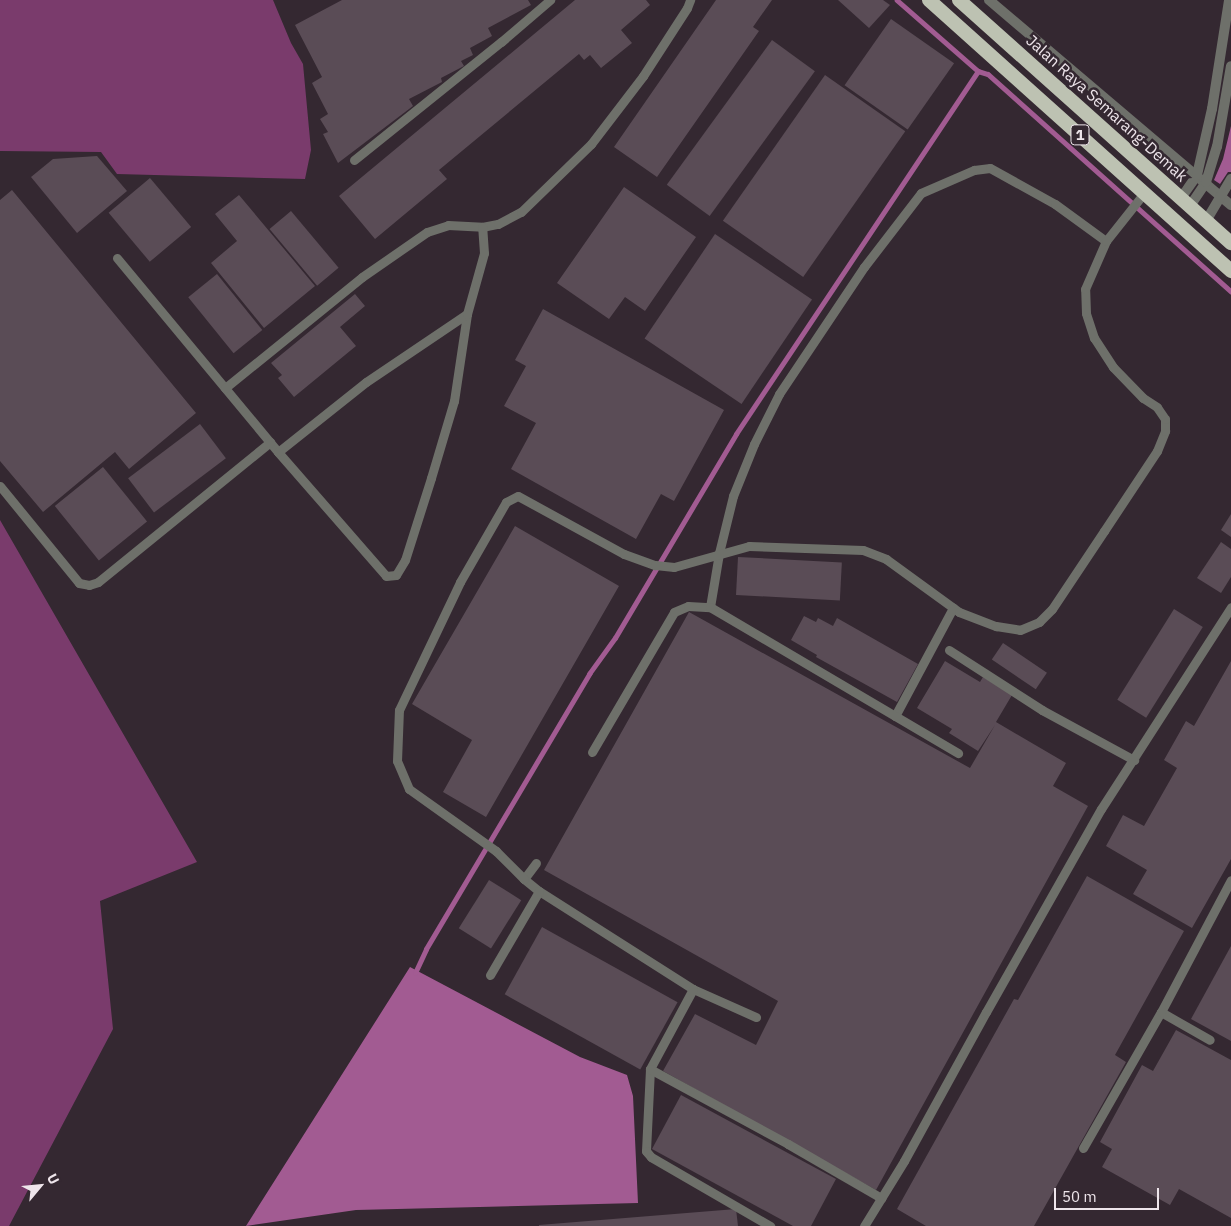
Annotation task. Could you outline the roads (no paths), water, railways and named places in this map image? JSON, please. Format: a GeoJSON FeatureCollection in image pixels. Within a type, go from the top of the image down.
{"type":"FeatureCollection","features":[{"type":"Feature","properties":{"kind":"highway","name":"1"},"geometry":{"type":"LineString","coordinates":[[929,0],[1231,271]]}},
{"type":"Feature","properties":{"kind":"highway","name":"Jalan Raya Semarang-Demak"},"geometry":{"type":"LineString","coordinates":[[959,0],[1231,243]]}},
{"type":"Feature","properties":{"kind":"highway"},"geometry":{"type":"LineString","coordinates":[[1168,214],[1185,202]]}},
{"type":"Feature","properties":{"kind":"street"},"geometry":{"type":"LineString","coordinates":[[989,0],[1197,174],[1231,205]]}},
{"type":"Feature","properties":{"kind":"street"},"geometry":{"type":"LineString","coordinates":[[1185,202],[1197,174],[1212,109],[1229,0]]}},
{"type":"Feature","properties":{"kind":"street"},"geometry":{"type":"LineString","coordinates":[[1185,202],[1206,182],[1217,147],[1231,66]]}},
{"type":"Feature","properties":{"kind":"street"},"geometry":{"type":"LineString","coordinates":[[1206,221],[1231,179]]}},
{"type":"Feature","properties":{"kind":"lane"},"geometry":{"type":"LineString","coordinates":[[354,160],[502,42],[550,0]]}},
{"type":"Feature","properties":{"kind":"lane"},"geometry":{"type":"LineString","coordinates":[[225,388],[403,246],[427,232],[448,224],[482,227],[498,224],[521,212],[592,144],[643,76],[688,8],[690,0]]}},
{"type":"Feature","properties":{"kind":"lane"},"geometry":{"type":"LineString","coordinates":[[710,607],[719,553],[733,496],[754,444],[779,394],[864,266],[921,192],[974,170],[990,168],[1055,204],[1106,242]]}},
{"type":"Feature","properties":{"kind":"lane"},"geometry":{"type":"LineString","coordinates":[[756,1017],[693,989],[539,891],[524,880],[496,852],[409,790],[397,762],[399,710],[460,582],[506,502],[518,496],[624,554],[655,565],[674,567],[749,546],[862,550],[886,559],[953,608],[996,626],[1020,630],[1039,622],[1057,601],[1157,451],[1165,431],[1165,419],[1157,407],[1143,398],[1112,367],[1094,338],[1086,313],[1085,289],[1106,242],[1144,193]]}},
{"type":"Feature","properties":{"kind":"lane"},"geometry":{"type":"LineString","coordinates":[[117,258],[278,452],[386,576],[396,575],[405,560],[454,401],[467,314],[484,253],[482,227]]}},
{"type":"Feature","properties":{"kind":"lane"},"geometry":{"type":"LineString","coordinates":[[278,452],[366,382],[467,314]]}},
{"type":"Feature","properties":{"kind":"lane"},"geometry":{"type":"LineString","coordinates":[[0,486],[79,583],[89,585],[98,582],[270,442]]}},
{"type":"Feature","properties":{"kind":"lane"},"geometry":{"type":"LineString","coordinates":[[592,752],[674,612],[688,606],[710,607],[958,753]]}},
{"type":"Feature","properties":{"kind":"lane"},"geometry":{"type":"LineString","coordinates":[[867,1225],[1096,817],[1231,607]]}},
{"type":"Feature","properties":{"kind":"lane"},"geometry":{"type":"LineString","coordinates":[[896,716],[953,608]]}},
{"type":"Feature","properties":{"kind":"lane"},"geometry":{"type":"LineString","coordinates":[[949,650],[1042,710],[1134,760]]}},
{"type":"Feature","properties":{"kind":"lane"},"geometry":{"type":"LineString","coordinates":[[524,880],[536,862]]}},
{"type":"Feature","properties":{"kind":"lane"},"geometry":{"type":"LineString","coordinates":[[1083,1148],[1161,1012],[1231,880]]}},
{"type":"Feature","properties":{"kind":"lane"},"geometry":{"type":"LineString","coordinates":[[490,975],[539,891]]}},
{"type":"Feature","properties":{"kind":"lane"},"geometry":{"type":"LineString","coordinates":[[693,989],[650,1069],[646,1150],[648,1154],[770,1226]]}},
{"type":"Feature","properties":{"kind":"lane"},"geometry":{"type":"LineString","coordinates":[[1161,1012],[1210,1040]]}},
{"type":"Feature","properties":{"kind":"lane"},"geometry":{"type":"LineString","coordinates":[[650,1069],[788,1144],[881,1198]]}},
{"type":"Feature","properties":{"kind":"waterway"},"geometry":{"type":"LineString","coordinates":[[897,0],[978,71],[988,74],[1231,291]]}},
{"type":"Feature","properties":{"kind":"waterway"},"geometry":{"type":"LineString","coordinates":[[415,973],[426,949],[589,674],[615,638],[736,434],[978,71]]}}]}
